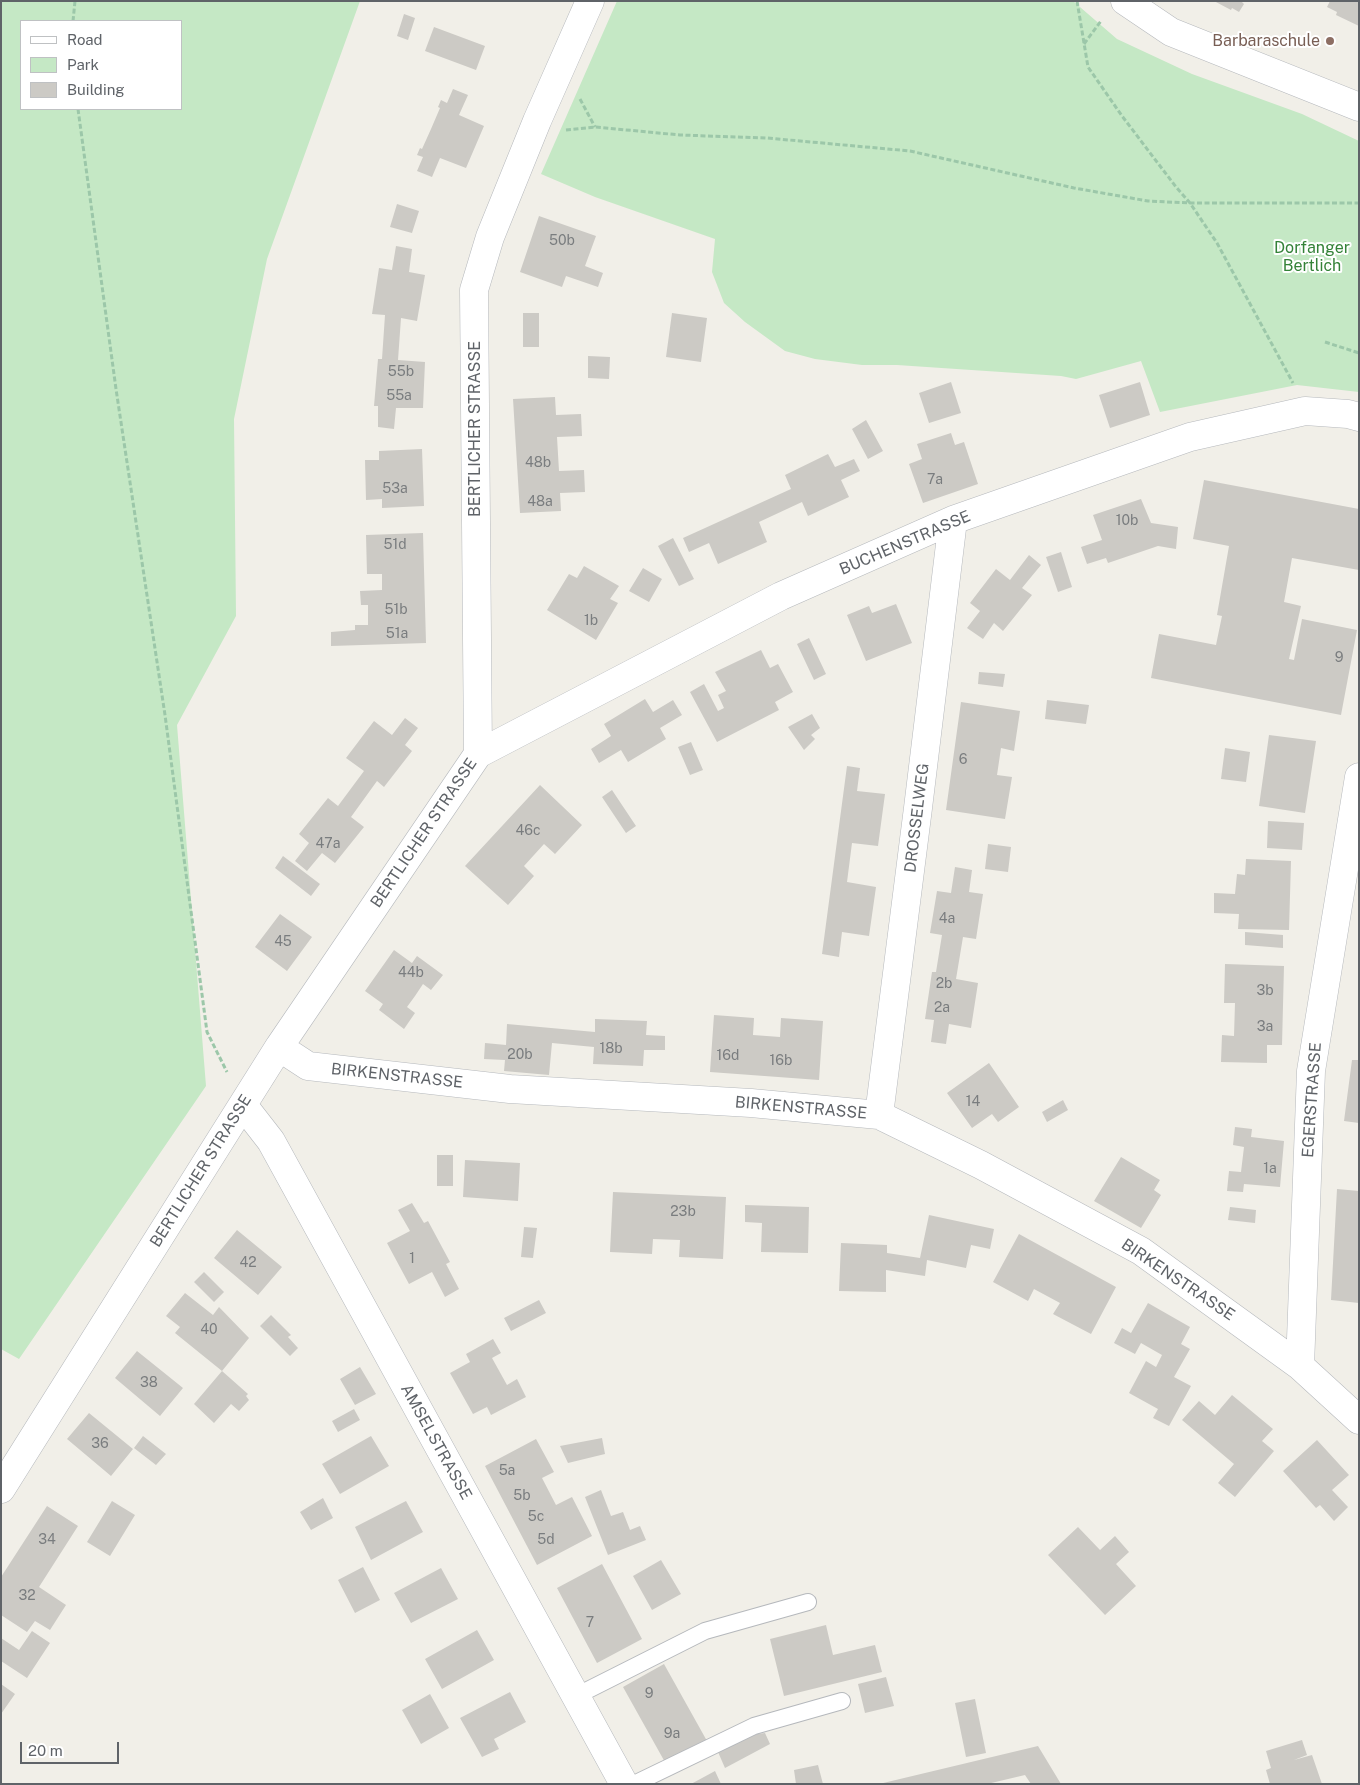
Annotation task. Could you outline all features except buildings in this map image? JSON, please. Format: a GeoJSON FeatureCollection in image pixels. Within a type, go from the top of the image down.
{"type":"FeatureCollection","features":[{"type":"Feature","properties":{"kind":"street","name":"BERTLICHER STRASSE"},"geometry":{"type":"LineString","coordinates":[[1,1489],[279,1047],[478,754],[474,290],[490,237],[537,121],[590,1]]}},
{"type":"Feature","properties":{"kind":"street"},"geometry":{"type":"LineString","coordinates":[[1115,8],[1359,107]]}},
{"type":"Feature","properties":{"kind":"street","name":"BUCHENSTRASSE"},"geometry":{"type":"LineString","coordinates":[[478,754],[781,596],[952,520],[1190,437],[1304,411],[1348,414],[1359,417]]}},
{"type":"Feature","properties":{"kind":"street","name":"DROSSELWEG"},"geometry":{"type":"LineString","coordinates":[[879,1115],[952,520]]}},
{"type":"Feature","properties":{"kind":"street","name":"EGERSTRASSE"},"geometry":{"type":"LineString","coordinates":[[1300,1366],[1311,1071],[1354,838],[1359,777]]}},
{"type":"Feature","properties":{"kind":"street","name":"BIRKENSTRASSE"},"geometry":{"type":"LineString","coordinates":[[279,1047],[308,1066],[510,1089],[751,1103],[879,1115],[981,1166],[1141,1251],[1300,1366],[1359,1420]]}},
{"type":"Feature","properties":{"kind":"street","name":"AMSELSTRASSE"},"geometry":{"type":"LineString","coordinates":[[243,1105],[271,1142],[624,1784]]}},
{"type":"Feature","properties":{"kind":"lane"},"geometry":{"type":"LineString","coordinates":[[576,1696],[706,1631],[808,1602]]}},
{"type":"Feature","properties":{"kind":"lane"},"geometry":{"type":"LineString","coordinates":[[634,1784],[754,1726],[842,1701]]}},
{"type":"Feature","properties":{"kind":"path"},"geometry":{"type":"LineString","coordinates":[[73,20],[75,1]]}},
{"type":"Feature","properties":{"kind":"path"},"geometry":{"type":"LineString","coordinates":[[1077,1],[1088,67],[1122,116],[1190,203],[1218,243],[1290,377],[1304,411]]}},
{"type":"Feature","properties":{"kind":"path"},"geometry":{"type":"LineString","coordinates":[[1083,44],[1115,8]]}},
{"type":"Feature","properties":{"kind":"path"},"geometry":{"type":"LineString","coordinates":[[78,110],[116,389],[165,715],[208,1032],[243,1105]]}},
{"type":"Feature","properties":{"kind":"path"},"geometry":{"type":"LineString","coordinates":[[537,121],[558,130],[595,127],[680,135],[767,138],[910,151],[1074,188],[1148,201],[1190,203],[1359,203]]}},
{"type":"Feature","properties":{"kind":"path"},"geometry":{"type":"LineString","coordinates":[[1326,342],[1359,353]]}},
{"type":"Feature","properties":{"kind":"green space"},"geometry":{"type":"Polygon","coordinates":[[[1,1],[360,1],[267,259],[234,419],[236,616],[177,725],[206,1086],[19,1359],[1,1349],[1,1]]]}},
{"type":"Feature","properties":{"kind":"green space","name":"Dorfanger Bertlich"},"geometry":{"type":"Polygon","coordinates":[[[617,1],[1073,1],[1117,39],[1192,74],[1302,114],[1359,141],[1359,392],[1297,385],[1160,412],[1141,361],[1076,379],[1061,376],[897,365],[862,365],[815,359],[785,351],[745,322],[724,303],[712,272],[715,239],[595,197],[541,174],[617,1]]]}},
{"type":"Feature","properties":{"kind":"place","name":"Barbaraschule"},"geometry":{"type":"Point","coordinates":[1330,41]}}]}
